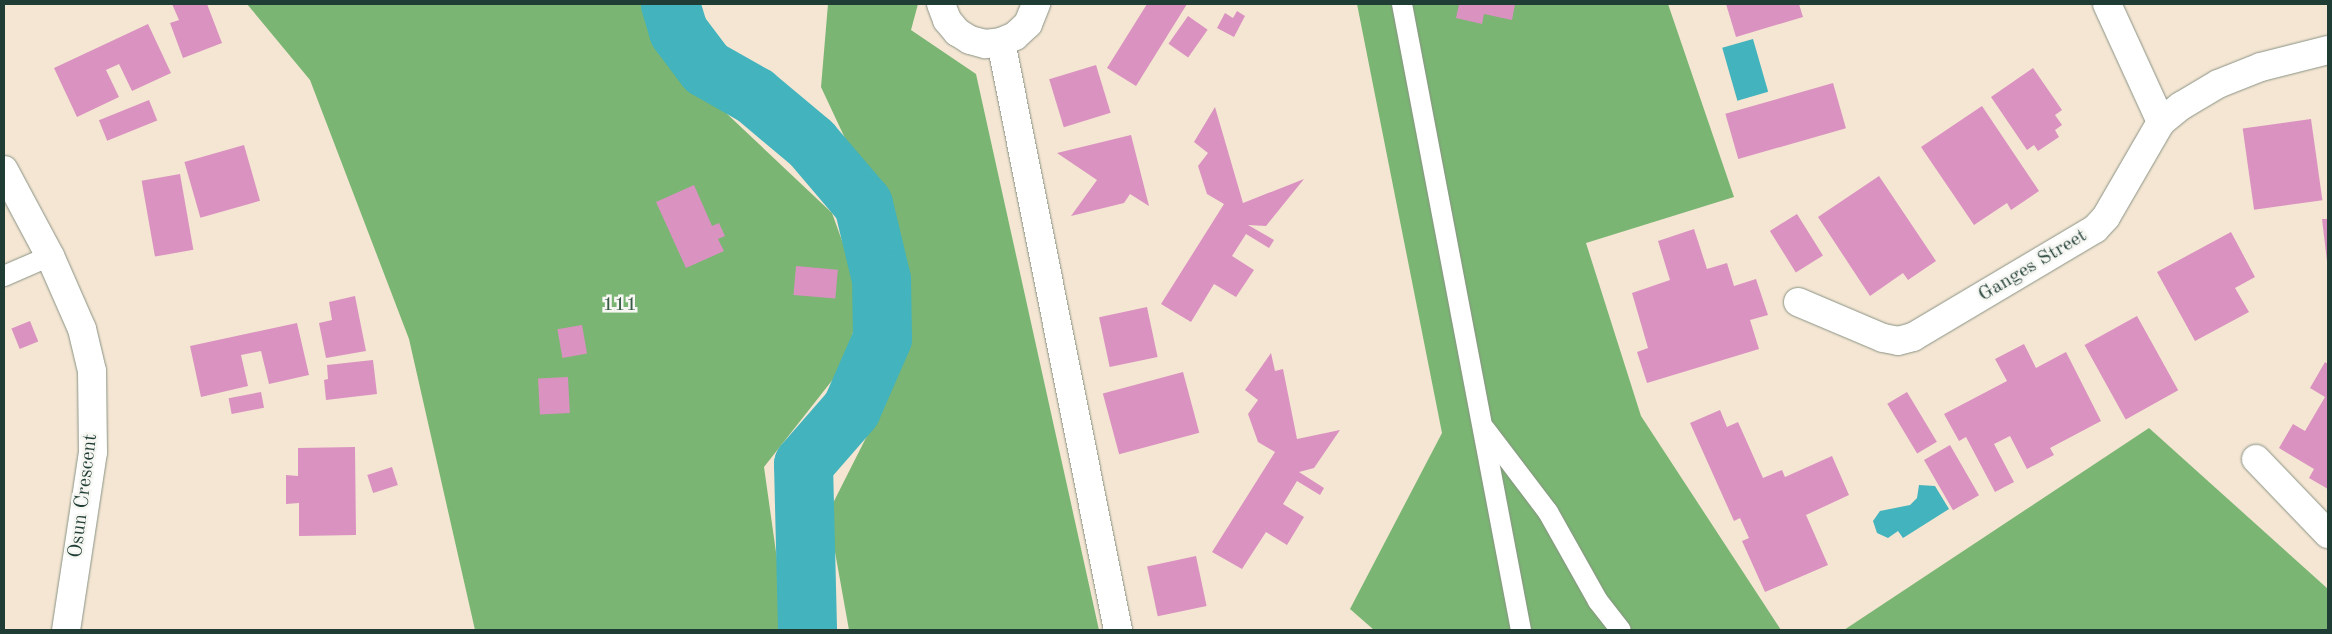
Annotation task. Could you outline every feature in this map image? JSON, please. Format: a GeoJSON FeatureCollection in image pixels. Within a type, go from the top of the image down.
{"type":"FeatureCollection","features":[{"type":"Feature","properties":{"kind":"street"},"geometry":{"type":"LineString","coordinates":[[940,4],[947,20],[956,32],[970,40],[985,44],[1000,42],[1016,36],[1028,24],[1036,4]]}},
{"type":"Feature","properties":{"kind":"street"},"geometry":{"type":"LineString","coordinates":[[2107,4],[2161,122]]}},
{"type":"Feature","properties":{"kind":"street"},"geometry":{"type":"LineString","coordinates":[[1000,42],[1118,630]]}},
{"type":"Feature","properties":{"kind":"street","name":"Ganges Street"},"geometry":{"type":"LineString","coordinates":[[1798,302],[1883,338],[1898,341],[1913,337],[2082,239],[2095,229],[2106,217],[2161,122],[2181,106],[2218,84],[2261,66],[2328,50]]}},
{"type":"Feature","properties":{"kind":"street","name":"Osun Crescent"},"geometry":{"type":"LineString","coordinates":[[4,170],[50,256],[82,329],[92,371],[93,452],[66,630]]}},
{"type":"Feature","properties":{"kind":"street"},"geometry":{"type":"LineString","coordinates":[[2256,459],[2328,534]]}},
{"type":"Feature","properties":{"kind":"lane"},"geometry":{"type":"LineString","coordinates":[[1402,4],[1521,630]]}},
{"type":"Feature","properties":{"kind":"lane"},"geometry":{"type":"LineString","coordinates":[[4,276],[50,256]]}},
{"type":"Feature","properties":{"kind":"lane"},"geometry":{"type":"LineString","coordinates":[[1482,425],[1548,512],[1598,601],[1621,630]]}},
{"type":"Feature","properties":{"kind":"green space","name":"111"},"geometry":{"type":"Polygon","coordinates":[[[247,4],[650,4],[653,38],[725,112],[832,213],[862,296],[845,364],[764,467],[787,630],[475,630],[409,339],[310,80],[247,4]]]}},
{"type":"Feature","properties":{"kind":"green space"},"geometry":{"type":"Polygon","coordinates":[[[828,4],[918,4],[911,30],[976,74],[1099,630],[849,630],[828,513],[875,420],[910,277],[821,87],[828,4]]]}},
{"type":"Feature","properties":{"kind":"green space"},"geometry":{"type":"Polygon","coordinates":[[[1357,4],[1668,4],[1734,197],[1586,243],[1641,416],[1781,630],[1374,630],[1350,609],[1442,433],[1357,4]]]}},
{"type":"Feature","properties":{"kind":"green space"},"geometry":{"type":"Polygon","coordinates":[[[2149,428],[2328,589],[2328,630],[1844,630],[2149,428]]]}},
{"type":"Feature","properties":{"kind":"water"},"geometry":{"type":"Polygon","coordinates":[[[1753,39],[1768,92],[1737,101],[1722,48],[1753,39]]]}},
{"type":"Feature","properties":{"kind":"water"},"geometry":{"type":"Polygon","coordinates":[[[1919,485],[1935,486],[1949,509],[1903,538],[1898,531],[1888,538],[1877,533],[1873,521],[1880,511],[1910,505],[1917,498],[1919,485]]]}},
{"type":"Feature","properties":{"kind":"building"},"geometry":{"type":"Polygon","coordinates":[[[172,4],[207,4],[222,43],[183,58],[170,23],[179,20],[172,4]]]}},
{"type":"Feature","properties":{"kind":"building"},"geometry":{"type":"Polygon","coordinates":[[[1147,4],[1187,4],[1136,86],[1107,68],[1147,4]]]}},
{"type":"Feature","properties":{"kind":"building"},"geometry":{"type":"Polygon","coordinates":[[[1459,4],[1515,4],[1512,20],[1484,14],[1482,24],[1456,18],[1459,4]]]}},
{"type":"Feature","properties":{"kind":"building"},"geometry":{"type":"Polygon","coordinates":[[[1726,4],[1799,4],[1803,17],[1736,37],[1726,4]]]}},
{"type":"Feature","properties":{"kind":"building"},"geometry":{"type":"Polygon","coordinates":[[[1237,11],[1245,16],[1234,37],[1217,28],[1225,13],[1233,18],[1237,11]]]}},
{"type":"Feature","properties":{"kind":"building"},"geometry":{"type":"Polygon","coordinates":[[[1188,16],[1208,30],[1188,58],[1168,44],[1188,16]]]}},
{"type":"Feature","properties":{"kind":"building"},"geometry":{"type":"Polygon","coordinates":[[[148,24],[171,73],[132,91],[119,64],[106,70],[119,97],[77,117],[54,68],[148,24]]]}},
{"type":"Feature","properties":{"kind":"building"},"geometry":{"type":"Polygon","coordinates":[[[1096,65],[1111,113],[1064,127],[1049,79],[1096,65]]]}},
{"type":"Feature","properties":{"kind":"building"},"geometry":{"type":"Polygon","coordinates":[[[2033,68],[2062,110],[2055,115],[2062,125],[2055,130],[2059,137],[2038,151],[2034,145],[2027,150],[1991,97],[2033,68]]]}},
{"type":"Feature","properties":{"kind":"building"},"geometry":{"type":"Polygon","coordinates":[[[1833,83],[1846,128],[1738,159],[1725,114],[1833,83]]]}},
{"type":"Feature","properties":{"kind":"building"},"geometry":{"type":"Polygon","coordinates":[[[149,100],[157,120],[107,141],[99,120],[149,100]]]}},
{"type":"Feature","properties":{"kind":"building"},"geometry":{"type":"Polygon","coordinates":[[[1982,106],[2039,191],[2011,210],[2007,203],[1974,225],[1921,147],[1982,106]]]}},
{"type":"Feature","properties":{"kind":"building"},"geometry":{"type":"Polygon","coordinates":[[[1215,107],[1243,203],[1304,179],[1266,226],[1248,225],[1274,240],[1269,248],[1246,234],[1232,256],[1254,270],[1236,297],[1214,284],[1191,322],[1161,304],[1224,204],[1207,194],[1198,166],[1208,153],[1194,142],[1215,107]]]}},
{"type":"Feature","properties":{"kind":"building"},"geometry":{"type":"Polygon","coordinates":[[[2311,119],[2322,200],[2254,210],[2243,129],[2311,119]]]}},
{"type":"Feature","properties":{"kind":"building"},"geometry":{"type":"Polygon","coordinates":[[[1131,135],[1149,206],[1130,194],[1124,203],[1071,216],[1097,180],[1057,153],[1131,135]]]}},
{"type":"Feature","properties":{"kind":"building"},"geometry":{"type":"Polygon","coordinates":[[[244,145],[260,201],[200,218],[184,162],[244,145]]]}},
{"type":"Feature","properties":{"kind":"building"},"geometry":{"type":"Polygon","coordinates":[[[180,174],[193,250],[155,257],[142,181],[180,174]]]}},
{"type":"Feature","properties":{"kind":"building"},"geometry":{"type":"Polygon","coordinates":[[[1879,176],[1936,261],[1908,280],[1903,273],[1870,296],[1818,217],[1879,176]]]}},
{"type":"Feature","properties":{"kind":"building"},"geometry":{"type":"Polygon","coordinates":[[[694,185],[712,226],[719,223],[725,236],[718,239],[724,251],[686,268],[656,202],[694,185]]]}},
{"type":"Feature","properties":{"kind":"building"},"geometry":{"type":"Polygon","coordinates":[[[1797,214],[1823,256],[1796,273],[1770,231],[1797,214]]]}},
{"type":"Feature","properties":{"kind":"building"},"geometry":{"type":"Polygon","coordinates":[[[2322,219],[2328,219],[2328,261],[2327,261],[2322,219]]]}},
{"type":"Feature","properties":{"kind":"building"},"geometry":{"type":"Polygon","coordinates":[[[1694,229],[1707,269],[1727,263],[1734,286],[1756,279],[1768,315],[1750,320],[1759,349],[1647,383],[1637,352],[1648,348],[1632,293],[1670,280],[1658,241],[1694,229]]]}},
{"type":"Feature","properties":{"kind":"building"},"geometry":{"type":"Polygon","coordinates":[[[2231,232],[2255,277],[2235,288],[2249,312],[2195,341],[2157,272],[2231,232]]]}},
{"type":"Feature","properties":{"kind":"building"},"geometry":{"type":"Polygon","coordinates":[[[796,266],[838,270],[835,299],[793,295],[796,266]]]}},
{"type":"Feature","properties":{"kind":"building"},"geometry":{"type":"Polygon","coordinates":[[[355,296],[366,351],[326,358],[319,323],[332,320],[329,302],[355,296]]]}},
{"type":"Feature","properties":{"kind":"building"},"geometry":{"type":"Polygon","coordinates":[[[1147,307],[1158,357],[1110,367],[1099,317],[1147,307]]]}},
{"type":"Feature","properties":{"kind":"building"},"geometry":{"type":"Polygon","coordinates":[[[2137,316],[2178,390],[2126,419],[2085,345],[2137,316]]]}},
{"type":"Feature","properties":{"kind":"building"},"geometry":{"type":"Polygon","coordinates":[[[30,321],[38,341],[20,349],[11,328],[30,321]]]}},
{"type":"Feature","properties":{"kind":"building"},"geometry":{"type":"Polygon","coordinates":[[[297,323],[309,375],[269,384],[261,351],[241,355],[248,386],[201,397],[190,346],[297,323]]]}},
{"type":"Feature","properties":{"kind":"building"},"geometry":{"type":"Polygon","coordinates":[[[582,325],[587,354],[562,358],[557,329],[582,325]]]}},
{"type":"Feature","properties":{"kind":"building"},"geometry":{"type":"Polygon","coordinates":[[[2024,344],[2036,368],[2066,352],[2101,421],[2050,448],[2054,455],[2027,469],[2010,436],[1994,444],[2014,482],[1995,492],[1966,437],[1959,441],[1944,414],[2007,381],[1995,359],[2024,344]]]}},
{"type":"Feature","properties":{"kind":"building"},"geometry":{"type":"Polygon","coordinates":[[[1271,353],[1275,371],[1283,369],[1297,439],[1340,430],[1314,468],[1299,472],[1324,488],[1320,495],[1297,481],[1283,504],[1304,517],[1287,545],[1266,532],[1242,569],[1212,552],[1275,452],[1258,442],[1248,414],[1258,400],[1245,390],[1271,353]]]}},
{"type":"Feature","properties":{"kind":"building"},"geometry":{"type":"Polygon","coordinates":[[[373,360],[377,394],[326,400],[324,380],[328,379],[327,365],[373,360]]]}},
{"type":"Feature","properties":{"kind":"building"},"geometry":{"type":"Polygon","coordinates":[[[2325,362],[2328,364],[2328,489],[2309,478],[2314,469],[2279,448],[2293,424],[2305,431],[2325,397],[2310,388],[2325,362]]]}},
{"type":"Feature","properties":{"kind":"building"},"geometry":{"type":"Polygon","coordinates":[[[1183,372],[1199,433],[1119,454],[1103,393],[1183,372]]]}},
{"type":"Feature","properties":{"kind":"building"},"geometry":{"type":"Polygon","coordinates":[[[568,377],[570,413],[540,415],[538,379],[568,377]]]}},
{"type":"Feature","properties":{"kind":"building"},"geometry":{"type":"Polygon","coordinates":[[[261,392],[264,408],[232,414],[229,398],[261,392]]]}},
{"type":"Feature","properties":{"kind":"building"},"geometry":{"type":"Polygon","coordinates":[[[1907,392],[1937,442],[1917,454],[1887,404],[1907,392]]]}},
{"type":"Feature","properties":{"kind":"building"},"geometry":{"type":"Polygon","coordinates":[[[1720,410],[1727,427],[1738,422],[1763,478],[1782,470],[1785,477],[1832,456],[1849,495],[1806,515],[1828,565],[1765,592],[1742,541],[1749,538],[1740,518],[1734,521],[1690,423],[1720,410]]]}},
{"type":"Feature","properties":{"kind":"building"},"geometry":{"type":"Polygon","coordinates":[[[1950,445],[1979,495],[1953,510],[1924,460],[1950,445]]]}},
{"type":"Feature","properties":{"kind":"building"},"geometry":{"type":"Polygon","coordinates":[[[355,447],[356,535],[299,536],[299,503],[286,504],[286,475],[298,476],[298,448],[355,447]]]}},
{"type":"Feature","properties":{"kind":"building"},"geometry":{"type":"Polygon","coordinates":[[[392,467],[398,485],[373,493],[367,475],[392,467]]]}},
{"type":"Feature","properties":{"kind":"building"},"geometry":{"type":"Polygon","coordinates":[[[1196,556],[1207,606],[1158,616],[1147,566],[1196,556]]]}},
{"type":"Feature","properties":{"kind":"waterway"},"geometry":{"type":"LineString","coordinates":[[670,4],[678,31],[706,68],[755,96],[811,143],[863,204],[881,279],[882,338],[851,409],[803,464],[807,630]]}}]}
